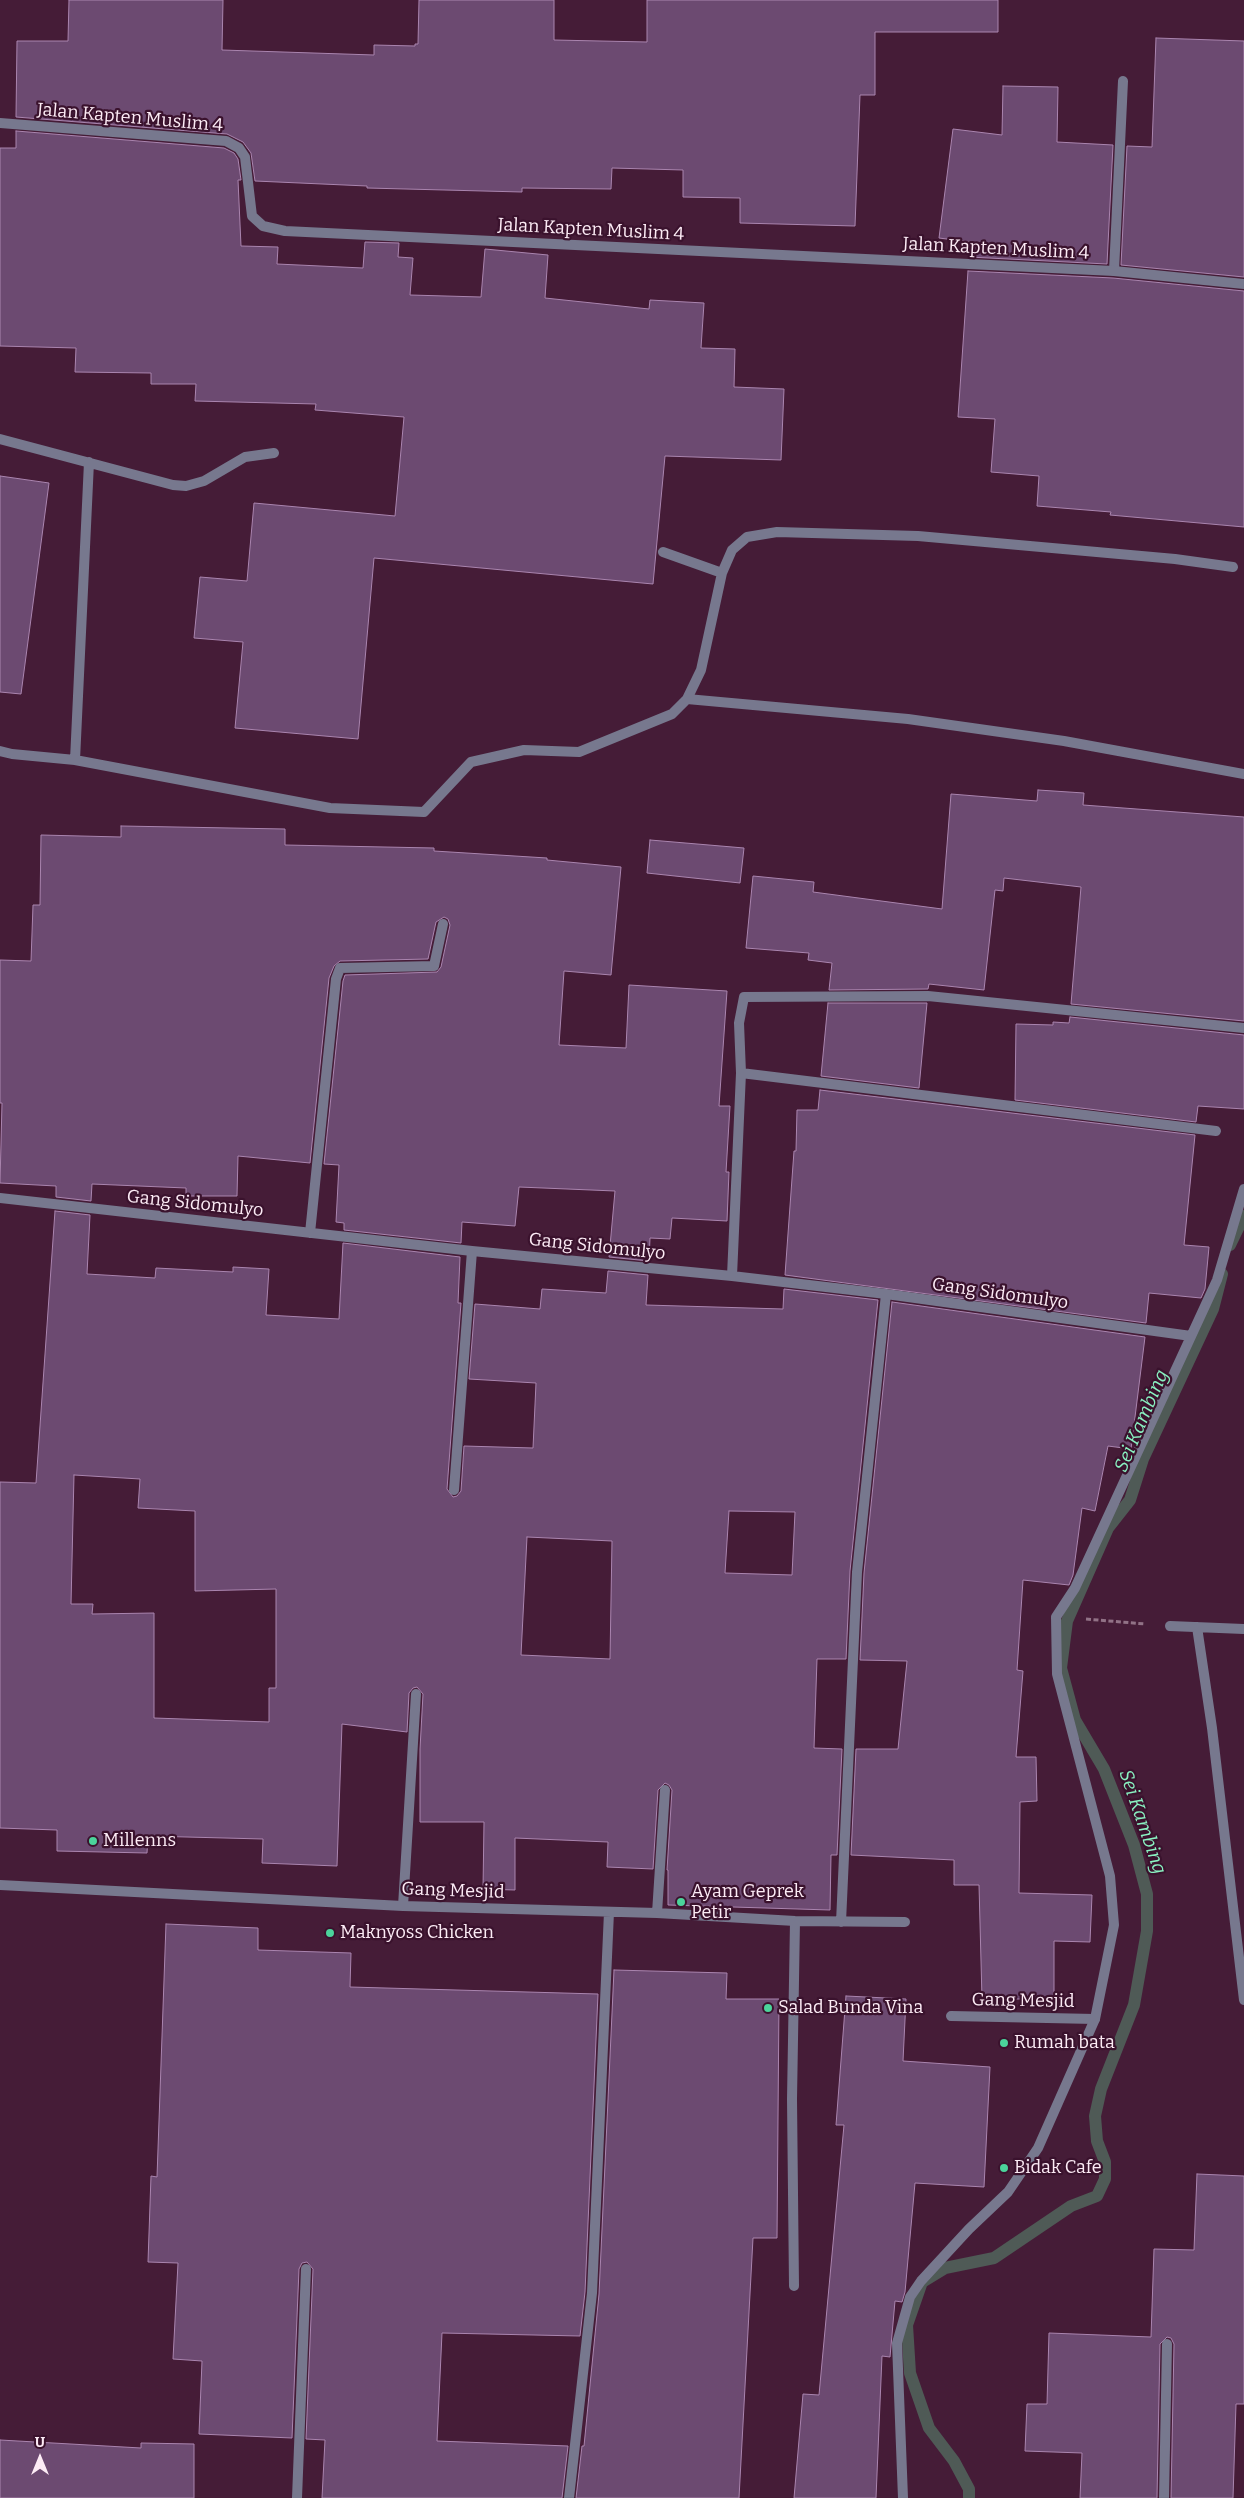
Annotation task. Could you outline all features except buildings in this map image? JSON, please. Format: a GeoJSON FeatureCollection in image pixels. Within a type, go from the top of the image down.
{"type":"FeatureCollection","features":[{"type":"Feature","properties":{"kind":"street"},"geometry":{"type":"LineString","coordinates":[[1114,271],[1123,81]]}},
{"type":"Feature","properties":{"kind":"street","name":"Jalan Kapten Muslim 4"},"geometry":{"type":"LineString","coordinates":[[0,123],[226,141],[239,148],[245,157],[252,216],[263,226],[285,231],[1114,271],[1244,284]]}},
{"type":"Feature","properties":{"kind":"street"},"geometry":{"type":"LineString","coordinates":[[0,439],[174,485],[186,486],[204,481],[245,457],[274,453]]}},
{"type":"Feature","properties":{"kind":"street"},"geometry":{"type":"LineString","coordinates":[[75,760],[89,462]]}},
{"type":"Feature","properties":{"kind":"street"},"geometry":{"type":"LineString","coordinates":[[0,751],[12,754],[75,760],[330,808],[424,812],[471,762],[524,750],[579,752],[672,714],[687,699],[700,670],[722,573],[732,550],[747,537],[777,532],[918,536],[1175,559],[1233,567]]}},
{"type":"Feature","properties":{"kind":"street"},"geometry":{"type":"LineString","coordinates":[[663,552],[722,573]]}},
{"type":"Feature","properties":{"kind":"street"},"geometry":{"type":"LineString","coordinates":[[687,699],[908,719],[1064,740],[1244,774]]}},
{"type":"Feature","properties":{"kind":"street"},"geometry":{"type":"LineString","coordinates":[[310,1233],[336,979],[340,968],[434,966],[444,924]]}},
{"type":"Feature","properties":{"kind":"street"},"geometry":{"type":"LineString","coordinates":[[732,1276],[741,1073],[739,1023],[744,997],[928,996],[1244,1028]]}},
{"type":"Feature","properties":{"kind":"street"},"geometry":{"type":"LineString","coordinates":[[741,1073],[1216,1131]]}},
{"type":"Feature","properties":{"kind":"street"},"geometry":{"type":"LineString","coordinates":[[903,2498],[897,2343],[910,2297],[920,2281],[969,2229],[1008,2192],[1038,2148],[1095,2019],[1114,1925],[1110,1876],[1057,1674],[1061,1617],[1217,1280],[1244,1189]]}},
{"type":"Feature","properties":{"kind":"street","name":"Gang Sidomulyo"},"geometry":{"type":"LineString","coordinates":[[0,1198],[472,1251],[732,1276],[886,1294],[1191,1336]]}},
{"type":"Feature","properties":{"kind":"street"},"geometry":{"type":"LineString","coordinates":[[454,1490],[472,1251]]}},
{"type":"Feature","properties":{"kind":"street"},"geometry":{"type":"LineString","coordinates":[[841,1922],[858,1572],[886,1294]]}},
{"type":"Feature","properties":{"kind":"street"},"geometry":{"type":"LineString","coordinates":[[1170,1626],[1244,1629]]}},
{"type":"Feature","properties":{"kind":"street"},"geometry":{"type":"LineString","coordinates":[[1197,1627],[1212,1728],[1244,2000]]}},
{"type":"Feature","properties":{"kind":"street"},"geometry":{"type":"LineString","coordinates":[[403,1906],[416,1694]]}},
{"type":"Feature","properties":{"kind":"street"},"geometry":{"type":"LineString","coordinates":[[657,1913],[665,1790]]}},
{"type":"Feature","properties":{"kind":"street","name":"Gang Mesjid"},"geometry":{"type":"LineString","coordinates":[[0,1884],[403,1906],[657,1913],[795,1921],[906,1922]]}},
{"type":"Feature","properties":{"kind":"street"},"geometry":{"type":"LineString","coordinates":[[569,2498],[592,2293],[609,1912]]}},
{"type":"Feature","properties":{"kind":"street"},"geometry":{"type":"LineString","coordinates":[[794,2286],[792,2099],[795,1921]]}},
{"type":"Feature","properties":{"kind":"street","name":"Gang Mesjid"},"geometry":{"type":"LineString","coordinates":[[951,2016],[1095,2019]]}},
{"type":"Feature","properties":{"kind":"street"},"geometry":{"type":"LineString","coordinates":[[297,2498],[306,2269]]}},
{"type":"Feature","properties":{"kind":"street"},"geometry":{"type":"LineString","coordinates":[[1164,2498],[1167,2344]]}},
{"type":"Feature","properties":{"kind":"path"},"geometry":{"type":"LineString","coordinates":[[1061,1617],[1170,1626]]}},
{"type":"Feature","properties":{"kind":"waterway","name":"Sei Kambing"},"geometry":{"type":"LineString","coordinates":[[1230,1245],[1244,1216]]}},
{"type":"Feature","properties":{"kind":"waterway","name":"Sei Kambing"},"geometry":{"type":"LineString","coordinates":[[969,2498],[969,2489],[954,2461],[929,2428],[910,2373],[907,2325],[922,2282],[945,2268],[994,2258],[1071,2206],[1097,2196],[1105,2179],[1105,2162],[1097,2141],[1095,2116],[1101,2089],[1134,2005],[1147,1931],[1147,1894],[1134,1845],[1104,1769],[1075,1720],[1061,1668],[1067,1621],[1108,1528],[1130,1500],[1143,1459],[1213,1309],[1222,1274]]}},
{"type":"Feature","properties":{"kind":"place","name":"Millenns"},"geometry":{"type":"Point","coordinates":[93,1841]}},
{"type":"Feature","properties":{"kind":"place","name":"Ayam Geprek Petir"},"geometry":{"type":"Point","coordinates":[681,1902]}},
{"type":"Feature","properties":{"kind":"place","name":"Maknyoss Chicken"},"geometry":{"type":"Point","coordinates":[330,1933]}},
{"type":"Feature","properties":{"kind":"place","name":"Salad Bunda Vina"},"geometry":{"type":"Point","coordinates":[768,2008]}},
{"type":"Feature","properties":{"kind":"place","name":"Rumah bata"},"geometry":{"type":"Point","coordinates":[1004,2043]}},
{"type":"Feature","properties":{"kind":"place","name":"Bidak Cafe"},"geometry":{"type":"Point","coordinates":[1004,2168]}}]}
